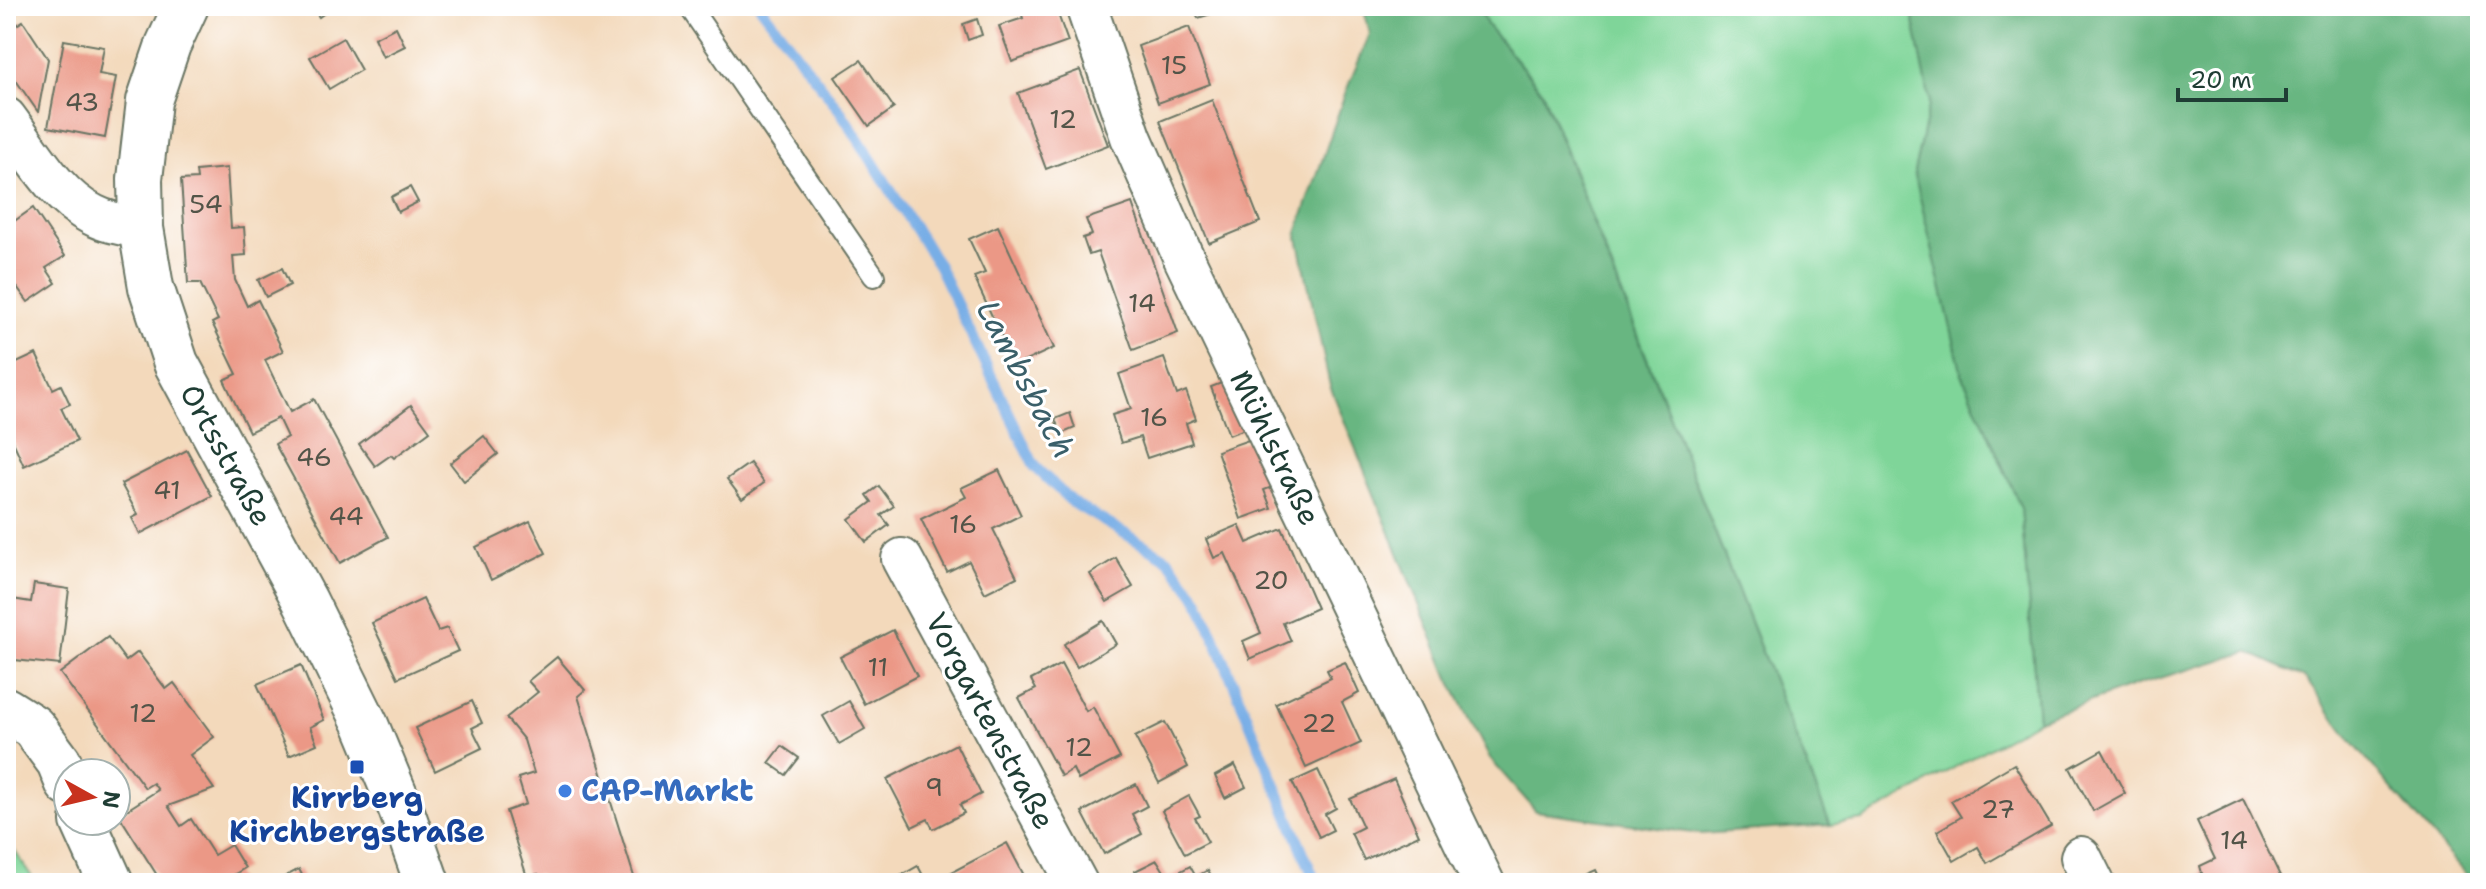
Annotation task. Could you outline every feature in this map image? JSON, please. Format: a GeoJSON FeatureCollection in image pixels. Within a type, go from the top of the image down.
{"type":"FeatureCollection","features":[{"type":"Feature","properties":{"kind":"street","name":"Ortsstraße"},"geometry":{"type":"LineString","coordinates":[[186,6],[168,45],[149,101],[140,179],[141,228],[151,287],[176,363],[305,601],[359,711],[401,809],[427,883]]}},
{"type":"Feature","properties":{"kind":"street","name":"Mühlstraße"},"geometry":{"type":"LineString","coordinates":[[1086,6],[1131,137],[1182,254],[1484,883]]}},
{"type":"Feature","properties":{"kind":"street"},"geometry":{"type":"LineString","coordinates":[[6,118],[62,192],[91,215],[141,228]]}},
{"type":"Feature","properties":{"kind":"street","name":"Vorgartenstraße"},"geometry":{"type":"LineString","coordinates":[[902,559],[1077,883]]}},
{"type":"Feature","properties":{"kind":"street"},"geometry":{"type":"LineString","coordinates":[[6,710],[33,727],[55,757]]}},
{"type":"Feature","properties":{"kind":"street"},"geometry":{"type":"LineString","coordinates":[[90,837],[111,883]]}},
{"type":"Feature","properties":{"kind":"lane"},"geometry":{"type":"LineString","coordinates":[[689,6],[874,276]]}},
{"type":"Feature","properties":{"kind":"green space"},"geometry":{"type":"Polygon","coordinates":[[[1363,6],[1479,6],[1487,25],[1541,90],[1830,825],[1700,834],[1536,811],[1490,759],[1449,678],[1330,386],[1297,233],[1346,91],[1370,34],[1363,6]]]}},
{"type":"Feature","properties":{"kind":"green space"},"geometry":{"type":"Polygon","coordinates":[[[1479,6],[1911,6],[1930,101],[1914,172],[1962,374],[2021,508],[2038,720],[1862,820],[1830,825],[1542,90],[1487,25],[1479,6]]]}},
{"type":"Feature","properties":{"kind":"green space"},"geometry":{"type":"Polygon","coordinates":[[[1911,6],[2480,6],[2480,883],[2473,883],[2352,742],[2305,678],[2248,652],[2133,686],[2038,720],[2021,508],[1962,374],[1914,172],[1930,101],[1911,6]]]}},
{"type":"Feature","properties":{"kind":"green space"},"geometry":{"type":"Polygon","coordinates":[[[6,838],[36,883],[6,883],[6,838]]]}},
{"type":"Feature","properties":{"kind":"building"},"geometry":{"type":"Polygon","coordinates":[[[311,6],[334,6],[319,17],[311,6]]]}},
{"type":"Feature","properties":{"kind":"building"},"geometry":{"type":"Polygon","coordinates":[[[1019,6],[1055,6],[1068,42],[1012,62],[999,26],[1023,18],[1019,6]]]}},
{"type":"Feature","properties":{"kind":"building"},"geometry":{"type":"Polygon","coordinates":[[[1194,6],[1234,6],[1234,7],[1198,18],[1194,6]]]}},
{"type":"Feature","properties":{"kind":"building"},"geometry":{"type":"Polygon","coordinates":[[[977,19],[982,35],[968,40],[963,24],[977,19]]]}},
{"type":"Feature","properties":{"kind":"building"},"geometry":{"type":"Polygon","coordinates":[[[23,21],[48,59],[38,112],[6,66],[6,32],[23,21]]]}},
{"type":"Feature","properties":{"kind":"building"},"geometry":{"type":"Polygon","coordinates":[[[396,27],[405,46],[383,57],[374,38],[396,27]]]}},
{"type":"Feature","properties":{"kind":"building"},"geometry":{"type":"Polygon","coordinates":[[[1189,27],[1210,84],[1158,103],[1138,46],[1189,27]]]}},
{"type":"Feature","properties":{"kind":"building"},"geometry":{"type":"Polygon","coordinates":[[[343,38],[361,70],[329,89],[310,57],[343,38]]]}},
{"type":"Feature","properties":{"kind":"building"},"geometry":{"type":"Polygon","coordinates":[[[64,40],[104,47],[99,74],[116,77],[105,138],[48,127],[64,40]]]}},
{"type":"Feature","properties":{"kind":"building"},"geometry":{"type":"Polygon","coordinates":[[[861,60],[894,108],[869,126],[835,77],[861,60]]]}},
{"type":"Feature","properties":{"kind":"building"},"geometry":{"type":"Polygon","coordinates":[[[1080,70],[1108,145],[1046,169],[1018,93],[1080,70]]]}},
{"type":"Feature","properties":{"kind":"building"},"geometry":{"type":"Polygon","coordinates":[[[1212,100],[1260,222],[1209,243],[1160,121],[1212,100]]]}},
{"type":"Feature","properties":{"kind":"building"},"geometry":{"type":"Polygon","coordinates":[[[227,168],[231,228],[244,227],[246,255],[233,256],[235,280],[247,306],[258,300],[283,351],[265,360],[290,412],[314,399],[388,537],[340,563],[275,444],[287,437],[278,418],[249,432],[224,380],[237,374],[212,323],[218,320],[200,283],[188,283],[181,180],[197,179],[196,171],[227,168]]]}},
{"type":"Feature","properties":{"kind":"building"},"geometry":{"type":"Polygon","coordinates":[[[410,187],[418,202],[398,212],[391,197],[410,187]]]}},
{"type":"Feature","properties":{"kind":"building"},"geometry":{"type":"Polygon","coordinates":[[[1132,203],[1178,333],[1133,350],[1098,252],[1089,255],[1083,238],[1092,235],[1086,219],[1132,203]]]}},
{"type":"Feature","properties":{"kind":"building"},"geometry":{"type":"Polygon","coordinates":[[[33,208],[65,256],[46,268],[56,283],[28,302],[17,287],[6,295],[6,227],[33,208]]]}},
{"type":"Feature","properties":{"kind":"building"},"geometry":{"type":"Polygon","coordinates":[[[998,226],[1054,348],[1015,366],[974,277],[985,273],[969,239],[998,226]]]}},
{"type":"Feature","properties":{"kind":"building"},"geometry":{"type":"Polygon","coordinates":[[[282,268],[290,285],[266,297],[258,280],[282,268]]]}},
{"type":"Feature","properties":{"kind":"building"},"geometry":{"type":"Polygon","coordinates":[[[36,354],[53,389],[61,385],[70,404],[61,408],[77,441],[24,466],[6,426],[6,368],[36,354]]]}},
{"type":"Feature","properties":{"kind":"building"},"geometry":{"type":"Polygon","coordinates":[[[1164,358],[1177,395],[1186,391],[1196,419],[1186,423],[1192,443],[1147,458],[1140,437],[1121,443],[1112,415],[1131,409],[1119,374],[1164,358]]]}},
{"type":"Feature","properties":{"kind":"building"},"geometry":{"type":"Polygon","coordinates":[[[1232,379],[1250,427],[1229,435],[1211,387],[1232,379]]]}},
{"type":"Feature","properties":{"kind":"building"},"geometry":{"type":"Polygon","coordinates":[[[411,405],[430,431],[394,458],[391,455],[375,466],[359,444],[411,405]]]}},
{"type":"Feature","properties":{"kind":"building"},"geometry":{"type":"Polygon","coordinates":[[[1070,413],[1075,428],[1061,434],[1055,419],[1070,413]]]}},
{"type":"Feature","properties":{"kind":"building"},"geometry":{"type":"Polygon","coordinates":[[[484,436],[498,454],[464,481],[450,463],[484,436]]]}},
{"type":"Feature","properties":{"kind":"building"},"geometry":{"type":"Polygon","coordinates":[[[1257,437],[1275,486],[1264,490],[1271,508],[1241,519],[1217,451],[1257,437]]]}},
{"type":"Feature","properties":{"kind":"building"},"geometry":{"type":"Polygon","coordinates":[[[187,450],[212,496],[140,534],[132,518],[138,515],[121,484],[187,450]]]}},
{"type":"Feature","properties":{"kind":"building"},"geometry":{"type":"Polygon","coordinates":[[[750,463],[764,483],[742,499],[727,479],[750,463]]]}},
{"type":"Feature","properties":{"kind":"building"},"geometry":{"type":"Polygon","coordinates":[[[999,470],[1021,515],[993,529],[1017,577],[985,593],[969,561],[947,572],[921,519],[966,497],[961,488],[999,470]]]}},
{"type":"Feature","properties":{"kind":"building"},"geometry":{"type":"Polygon","coordinates":[[[879,486],[894,506],[881,515],[889,525],[866,542],[849,519],[872,502],[867,495],[879,486]]]}},
{"type":"Feature","properties":{"kind":"building"},"geometry":{"type":"Polygon","coordinates":[[[530,521],[546,553],[491,580],[476,547],[530,521]]]}},
{"type":"Feature","properties":{"kind":"building"},"geometry":{"type":"Polygon","coordinates":[[[1239,525],[1247,543],[1282,528],[1317,608],[1283,623],[1291,641],[1250,659],[1243,641],[1261,633],[1225,553],[1214,558],[1206,539],[1239,525]]]}},
{"type":"Feature","properties":{"kind":"building"},"geometry":{"type":"Polygon","coordinates":[[[1116,558],[1133,587],[1107,602],[1090,574],[1116,558]]]}},
{"type":"Feature","properties":{"kind":"building"},"geometry":{"type":"Polygon","coordinates":[[[34,584],[69,589],[60,665],[6,659],[6,598],[31,602],[34,584]]]}},
{"type":"Feature","properties":{"kind":"building"},"geometry":{"type":"Polygon","coordinates":[[[423,599],[438,631],[447,628],[458,651],[398,678],[372,623],[423,599]]]}},
{"type":"Feature","properties":{"kind":"building"},"geometry":{"type":"Polygon","coordinates":[[[1103,621],[1116,644],[1077,667],[1064,644],[1103,621]]]}},
{"type":"Feature","properties":{"kind":"building"},"geometry":{"type":"Polygon","coordinates":[[[893,630],[917,676],[864,704],[840,657],[893,630]]]}},
{"type":"Feature","properties":{"kind":"building"},"geometry":{"type":"Polygon","coordinates":[[[108,637],[126,661],[138,652],[166,689],[174,683],[214,737],[190,755],[214,789],[168,806],[181,826],[191,819],[214,855],[231,845],[245,868],[235,874],[241,883],[162,883],[132,836],[132,807],[158,790],[153,783],[145,788],[132,770],[132,757],[122,757],[60,673],[108,637]]]}},
{"type":"Feature","properties":{"kind":"building","name":"CAP-Markt"},"geometry":{"type":"Polygon","coordinates":[[[557,657],[585,690],[578,696],[636,883],[540,883],[538,874],[527,877],[506,811],[526,804],[518,778],[534,773],[524,740],[506,718],[538,692],[528,681],[557,657]]]}},
{"type":"Feature","properties":{"kind":"building"},"geometry":{"type":"Polygon","coordinates":[[[1345,662],[1359,693],[1342,702],[1361,743],[1306,768],[1276,704],[1331,678],[1327,670],[1345,662]]]}},
{"type":"Feature","properties":{"kind":"building"},"geometry":{"type":"Polygon","coordinates":[[[1061,664],[1086,711],[1093,707],[1120,758],[1078,780],[1073,769],[1061,776],[1019,698],[1036,689],[1031,680],[1061,664]]]}},
{"type":"Feature","properties":{"kind":"building"},"geometry":{"type":"Polygon","coordinates":[[[301,665],[324,720],[310,727],[317,744],[289,756],[257,684],[301,665]]]}},
{"type":"Feature","properties":{"kind":"building"},"geometry":{"type":"Polygon","coordinates":[[[472,701],[482,723],[472,728],[482,748],[435,771],[415,728],[472,701]]]}},
{"type":"Feature","properties":{"kind":"building"},"geometry":{"type":"Polygon","coordinates":[[[849,701],[865,729],[839,744],[823,716],[849,701]]]}},
{"type":"Feature","properties":{"kind":"building"},"geometry":{"type":"Polygon","coordinates":[[[1165,722],[1188,767],[1159,783],[1135,737],[1165,722]]]}},
{"type":"Feature","properties":{"kind":"building"},"geometry":{"type":"Polygon","coordinates":[[[956,744],[981,794],[960,805],[964,813],[933,829],[928,819],[912,827],[887,779],[956,744]]]}},
{"type":"Feature","properties":{"kind":"building"},"geometry":{"type":"Polygon","coordinates":[[[782,746],[799,758],[786,775],[769,763],[782,746]]]}},
{"type":"Feature","properties":{"kind":"building"},"geometry":{"type":"Polygon","coordinates":[[[2102,750],[2125,793],[2093,811],[2070,768],[2102,750]]]}},
{"type":"Feature","properties":{"kind":"building"},"geometry":{"type":"Polygon","coordinates":[[[2014,764],[2051,826],[1987,863],[1978,847],[1954,861],[1937,831],[1961,817],[1951,801],[2014,764]]]}},
{"type":"Feature","properties":{"kind":"building"},"geometry":{"type":"Polygon","coordinates":[[[1235,765],[1246,787],[1225,798],[1215,776],[1235,765]]]}},
{"type":"Feature","properties":{"kind":"building"},"geometry":{"type":"Polygon","coordinates":[[[1318,770],[1336,808],[1325,814],[1333,830],[1319,837],[1292,782],[1318,770]]]}},
{"type":"Feature","properties":{"kind":"building"},"geometry":{"type":"Polygon","coordinates":[[[1394,779],[1419,835],[1364,860],[1351,833],[1363,827],[1350,799],[1394,779]]]}},
{"type":"Feature","properties":{"kind":"building"},"geometry":{"type":"Polygon","coordinates":[[[1136,784],[1147,806],[1132,814],[1142,834],[1104,854],[1082,812],[1136,784]]]}},
{"type":"Feature","properties":{"kind":"building"},"geometry":{"type":"Polygon","coordinates":[[[1189,796],[1200,816],[1195,818],[1208,842],[1185,854],[1162,811],[1189,796]]]}},
{"type":"Feature","properties":{"kind":"building"},"geometry":{"type":"Polygon","coordinates":[[[2243,799],[2283,882],[2182,883],[2202,873],[2200,866],[2215,859],[2197,821],[2243,799]]]}},
{"type":"Feature","properties":{"kind":"building"},"geometry":{"type":"Polygon","coordinates":[[[1007,843],[1028,883],[931,883],[1007,843]]]}},
{"type":"Feature","properties":{"kind":"building"},"geometry":{"type":"Polygon","coordinates":[[[1157,860],[1168,878],[1190,866],[1196,877],[1208,870],[1215,883],[1136,883],[1140,881],[1135,871],[1157,860]]]}},
{"type":"Feature","properties":{"kind":"building"},"geometry":{"type":"Polygon","coordinates":[[[918,866],[927,883],[888,883],[918,866]]]}},
{"type":"Feature","properties":{"kind":"building"},"geometry":{"type":"Polygon","coordinates":[[[299,869],[306,883],[273,883],[299,869]]]}},
{"type":"Feature","properties":{"kind":"building"},"geometry":{"type":"Polygon","coordinates":[[[1595,870],[1601,883],[1566,883],[1595,870]]]}},
{"type":"Feature","properties":{"kind":"waterway","name":"Lambsbach"},"geometry":{"type":"LineString","coordinates":[[760,6],[841,112],[938,265],[1035,467],[1073,503],[1168,559],[1199,600],[1316,883]]}},
{"type":"Feature","properties":{"kind":"place","name":"Kirrberg Kirchbergstraße"},"geometry":{"type":"Point","coordinates":[357,767]}},
{"type":"Feature","properties":{"kind":"place","name":"CAP-Markt"},"geometry":{"type":"Point","coordinates":[565,791]}}]}
